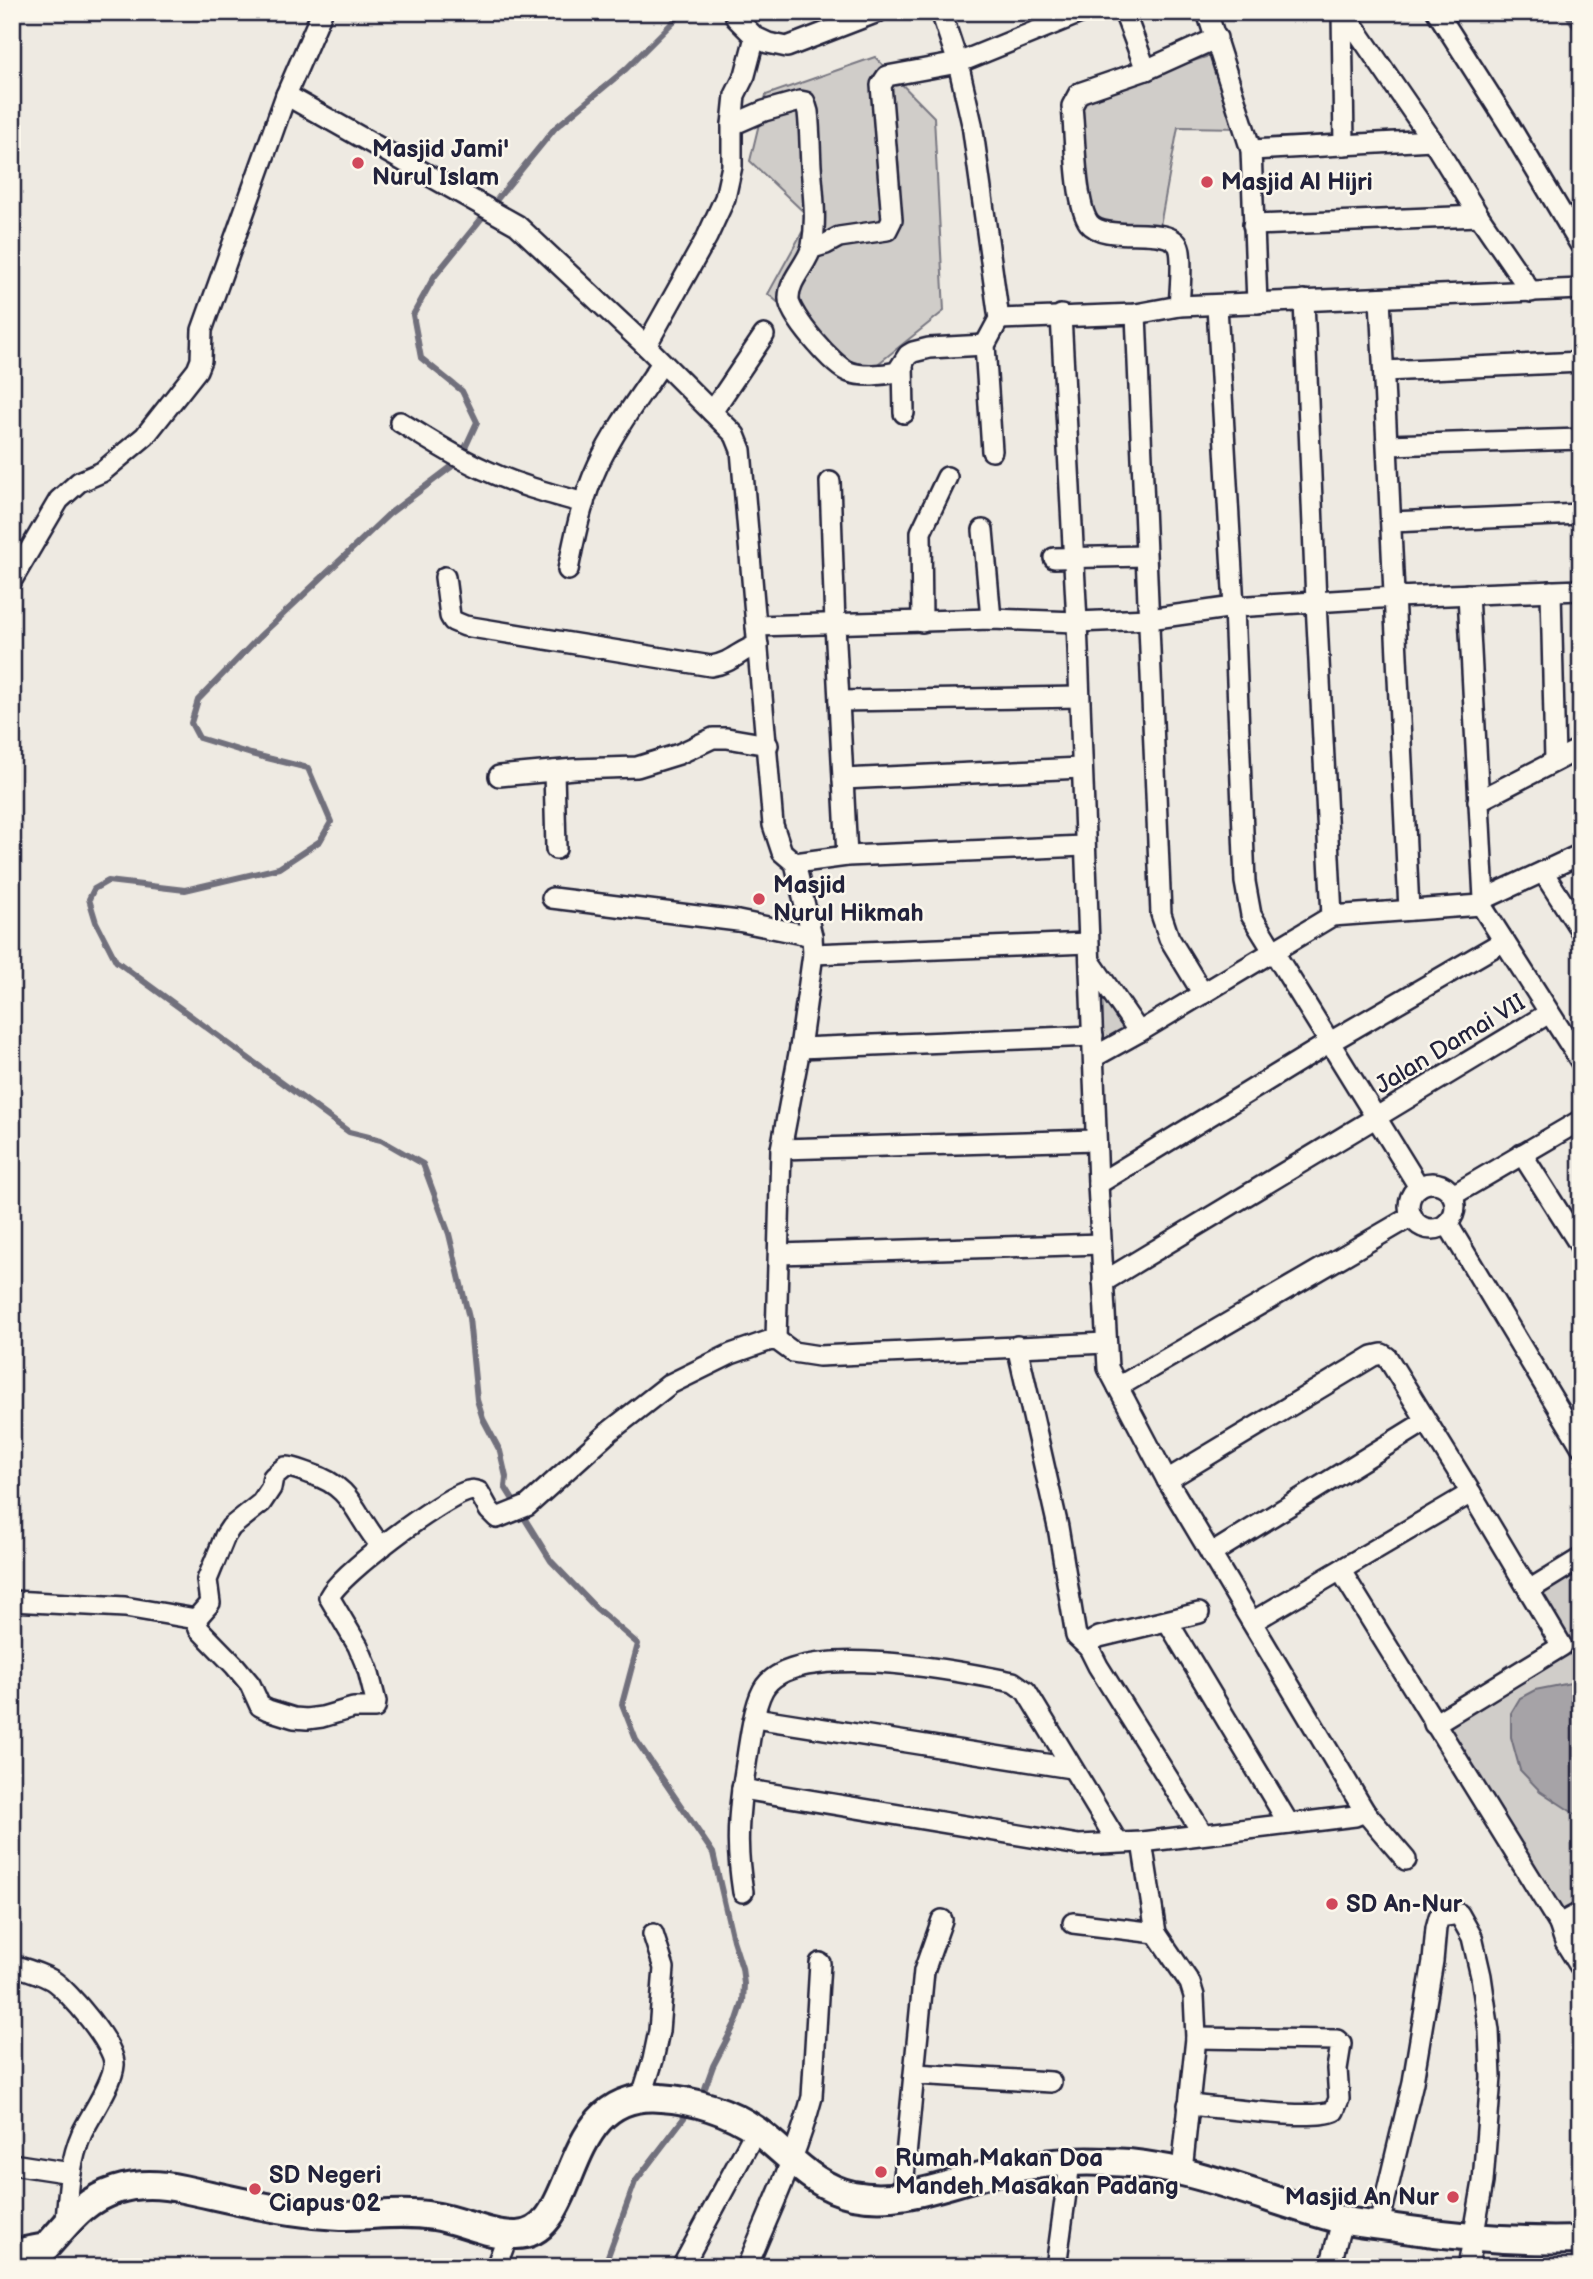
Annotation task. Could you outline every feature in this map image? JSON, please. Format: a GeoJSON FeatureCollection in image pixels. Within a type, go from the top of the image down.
{"type":"FeatureCollection","features":[{"type":"Feature","properties":{"kind":"street"},"geometry":{"type":"LineString","coordinates":[[12,580],[59,500],[79,482],[102,472],[145,436],[197,370],[201,360],[202,330],[285,95],[323,12]]}},
{"type":"Feature","properties":{"kind":"street"},"geometry":{"type":"LineString","coordinates":[[736,12],[736,18],[755,37],[787,47],[878,12]]}},
{"type":"Feature","properties":{"kind":"street"},"geometry":{"type":"LineString","coordinates":[[941,12],[958,63],[972,124],[999,319],[985,345],[992,450]]}},
{"type":"Feature","properties":{"kind":"street"},"geometry":{"type":"LineString","coordinates":[[812,248],[839,237],[890,228],[892,220],[881,85],[887,76],[958,63],[1083,12]]}},
{"type":"Feature","properties":{"kind":"street"},"geometry":{"type":"LineString","coordinates":[[1124,12],[1146,70]]}},
{"type":"Feature","properties":{"kind":"street"},"geometry":{"type":"LineString","coordinates":[[1207,12],[1251,150],[1257,303]]}},
{"type":"Feature","properties":{"kind":"street"},"geometry":{"type":"LineString","coordinates":[[1343,12],[1432,140],[1531,292]]}},
{"type":"Feature","properties":{"kind":"street"},"geometry":{"type":"LineString","coordinates":[[1343,12],[1344,145]]}},
{"type":"Feature","properties":{"kind":"street"},"geometry":{"type":"LineString","coordinates":[[1437,12],[1581,246]]}},
{"type":"Feature","properties":{"kind":"street"},"geometry":{"type":"LineString","coordinates":[[646,346],[707,237],[725,198],[732,166],[735,95],[745,75],[755,37]]}},
{"type":"Feature","properties":{"kind":"street"},"geometry":{"type":"LineString","coordinates":[[1179,306],[1180,251],[1176,242],[1165,237],[1101,232],[1091,227],[1085,217],[1080,198],[1072,106],[1079,93],[1146,70],[1217,38]]}},
{"type":"Feature","properties":{"kind":"street"},"geometry":{"type":"LineString","coordinates":[[285,95],[527,233],[735,435],[741,450],[775,836],[782,852],[795,863],[812,945],[800,1048],[781,1149],[776,1340]]}},
{"type":"Feature","properties":{"kind":"street"},"geometry":{"type":"LineString","coordinates":[[732,125],[787,104],[800,101],[807,106],[816,211],[812,248],[788,298],[797,317],[832,361],[848,372],[889,374],[897,372],[908,355],[929,348],[985,345]]}},
{"type":"Feature","properties":{"kind":"street"},"geometry":{"type":"LineString","coordinates":[[1251,150],[1432,140]]}},
{"type":"Feature","properties":{"kind":"street"},"geometry":{"type":"LineString","coordinates":[[1253,225],[1479,216]]}},
{"type":"Feature","properties":{"kind":"street"},"geometry":{"type":"LineString","coordinates":[[999,319],[1136,314],[1179,306],[1581,289]]}},
{"type":"Feature","properties":{"kind":"street"},"geometry":{"type":"LineString","coordinates":[[1380,298],[1409,910]]}},
{"type":"Feature","properties":{"kind":"street"},"geometry":{"type":"LineString","coordinates":[[1304,300],[1332,916]]}},
{"type":"Feature","properties":{"kind":"street"},"geometry":{"type":"LineString","coordinates":[[1217,306],[1234,607],[1245,882],[1251,915],[1419,1186]]}},
{"type":"Feature","properties":{"kind":"street"},"geometry":{"type":"LineString","coordinates":[[1136,314],[1161,914],[1169,938],[1203,994]]}},
{"type":"Feature","properties":{"kind":"street"},"geometry":{"type":"LineString","coordinates":[[1061,315],[1064,558],[1077,622],[1096,1140],[1108,1368],[1167,1480],[1365,1812],[1406,1860]]}},
{"type":"Feature","properties":{"kind":"street"},"geometry":{"type":"LineString","coordinates":[[712,412],[764,335]]}},
{"type":"Feature","properties":{"kind":"street"},"geometry":{"type":"LineString","coordinates":[[1384,371],[1581,362]]}},
{"type":"Feature","properties":{"kind":"street"},"geometry":{"type":"LineString","coordinates":[[568,570],[584,503],[605,451],[662,363]]}},
{"type":"Feature","properties":{"kind":"street"},"geometry":{"type":"LineString","coordinates":[[903,364],[904,413]]}},
{"type":"Feature","properties":{"kind":"street"},"geometry":{"type":"LineString","coordinates":[[400,422],[447,452],[484,470],[584,503]]}},
{"type":"Feature","properties":{"kind":"street"},"geometry":{"type":"LineString","coordinates":[[1388,445],[1581,439]]}},
{"type":"Feature","properties":{"kind":"street"},"geometry":{"type":"LineString","coordinates":[[922,622],[921,532],[947,477]]}},
{"type":"Feature","properties":{"kind":"street"},"geometry":{"type":"LineString","coordinates":[[830,482],[847,856]]}},
{"type":"Feature","properties":{"kind":"street"},"geometry":{"type":"LineString","coordinates":[[1391,522],[1581,514]]}},
{"type":"Feature","properties":{"kind":"street"},"geometry":{"type":"LineString","coordinates":[[983,530],[991,619]]}},
{"type":"Feature","properties":{"kind":"street"},"geometry":{"type":"LineString","coordinates":[[1064,558],[1145,556]]}},
{"type":"Feature","properties":{"kind":"street"},"geometry":{"type":"LineString","coordinates":[[445,576],[450,617],[465,626],[712,666],[725,664],[749,648],[757,636],[835,624],[991,619],[1077,622],[1149,619],[1234,607],[1395,597],[1581,590]]}},
{"type":"Feature","properties":{"kind":"street"},"geometry":{"type":"LineString","coordinates":[[1551,591],[1555,761]]}},
{"type":"Feature","properties":{"kind":"street"},"geometry":{"type":"LineString","coordinates":[[1468,594],[1482,902],[1581,1062]]}},
{"type":"Feature","properties":{"kind":"street"},"geometry":{"type":"LineString","coordinates":[[839,701],[1079,697]]}},
{"type":"Feature","properties":{"kind":"street"},"geometry":{"type":"LineString","coordinates":[[499,776],[574,769],[637,767],[679,754],[713,738],[768,745]]}},
{"type":"Feature","properties":{"kind":"street"},"geometry":{"type":"LineString","coordinates":[[1478,801],[1581,748]]}},
{"type":"Feature","properties":{"kind":"street"},"geometry":{"type":"LineString","coordinates":[[843,779],[1082,768]]}},
{"type":"Feature","properties":{"kind":"street"},"geometry":{"type":"LineString","coordinates":[[554,771],[556,849]]}},
{"type":"Feature","properties":{"kind":"street"},"geometry":{"type":"LineString","coordinates":[[795,863],[847,856],[1084,846]]}},
{"type":"Feature","properties":{"kind":"street"},"geometry":{"type":"LineString","coordinates":[[1094,1057],[1332,916],[1482,902],[1581,854]]}},
{"type":"Feature","properties":{"kind":"street"},"geometry":{"type":"LineString","coordinates":[[1542,872],[1581,931]]}},
{"type":"Feature","properties":{"kind":"street"},"geometry":{"type":"LineString","coordinates":[[552,898],[738,921],[812,945],[1089,952]]}},
{"type":"Feature","properties":{"kind":"street"},"geometry":{"type":"LineString","coordinates":[[1098,1184],[1331,1042],[1504,941]]}},
{"type":"Feature","properties":{"kind":"street"},"geometry":{"type":"LineString","coordinates":[[1089,952],[1139,1032]]}},
{"type":"Feature","properties":{"kind":"street","name":"Jalan Damai VII"},"geometry":{"type":"LineString","coordinates":[[1103,1282],[1549,1013]]}},
{"type":"Feature","properties":{"kind":"street"},"geometry":{"type":"LineString","coordinates":[[800,1048],[1093,1036]]}},
{"type":"Feature","properties":{"kind":"street"},"geometry":{"type":"LineString","coordinates":[[1453,1195],[1581,1120]]}},
{"type":"Feature","properties":{"kind":"street"},"geometry":{"type":"LineString","coordinates":[[781,1149],[1096,1140]]}},
{"type":"Feature","properties":{"kind":"street"},"geometry":{"type":"LineString","coordinates":[[1522,1154],[1581,1247]]}},
{"type":"Feature","properties":{"kind":"street"},"geometry":{"type":"LineString","coordinates":[[1434,1183],[1448,1188],[1453,1195],[1455,1209],[1453,1217],[1447,1223],[1428,1228],[1416,1222],[1409,1210],[1411,1197],[1419,1186],[1434,1183]]}},
{"type":"Feature","properties":{"kind":"street"},"geometry":{"type":"LineString","coordinates":[[1118,1387],[1412,1216]]}},
{"type":"Feature","properties":{"kind":"street"},"geometry":{"type":"LineString","coordinates":[[1447,1223],[1581,1446]]}},
{"type":"Feature","properties":{"kind":"street"},"geometry":{"type":"LineString","coordinates":[[779,1254],[1101,1244]]}},
{"type":"Feature","properties":{"kind":"street"},"geometry":{"type":"LineString","coordinates":[[196,1619],[199,1629],[250,1684],[260,1706],[268,1710],[294,1718],[307,1718],[322,1717],[353,1708],[375,1708],[368,1670],[358,1646],[329,1597],[349,1573],[446,1502],[468,1491],[476,1490],[481,1494],[493,1517],[500,1518],[527,1506],[610,1431],[670,1384],[732,1354],[776,1340],[793,1352],[819,1356],[1106,1343]]}},
{"type":"Feature","properties":{"kind":"street"},"geometry":{"type":"LineString","coordinates":[[1017,1346],[1058,1527],[1076,1636],[1089,1648],[1203,1834]]}},
{"type":"Feature","properties":{"kind":"street"},"geometry":{"type":"LineString","coordinates":[[1167,1480],[1377,1355],[1387,1357],[1562,1646],[1434,1724]]}},
{"type":"Feature","properties":{"kind":"street"},"geometry":{"type":"LineString","coordinates":[[1211,1554],[1426,1421]]}},
{"type":"Feature","properties":{"kind":"street"},"geometry":{"type":"LineString","coordinates":[[196,1619],[210,1602],[206,1580],[225,1536],[231,1527],[261,1503],[271,1488],[276,1473],[285,1468],[320,1476],[337,1485],[382,1547]]}},
{"type":"Feature","properties":{"kind":"street"},"geometry":{"type":"LineString","coordinates":[[1252,1622],[1471,1493]]}},
{"type":"Feature","properties":{"kind":"street"},"geometry":{"type":"LineString","coordinates":[[1529,1590],[1581,1559]]}},
{"type":"Feature","properties":{"kind":"street"},"geometry":{"type":"LineString","coordinates":[[1341,1571],[1559,1924],[1565,1942],[1581,1968]]}},
{"type":"Feature","properties":{"kind":"street"},"geometry":{"type":"LineString","coordinates":[[12,1601],[125,1607],[196,1619]]}},
{"type":"Feature","properties":{"kind":"street"},"geometry":{"type":"LineString","coordinates":[[1089,1648],[1092,1641],[1099,1637],[1199,1613]]}},
{"type":"Feature","properties":{"kind":"street"},"geometry":{"type":"LineString","coordinates":[[1168,1622],[1289,1824]]}},
{"type":"Feature","properties":{"kind":"street"},"geometry":{"type":"LineString","coordinates":[[743,1892],[737,1824],[762,1691],[771,1680],[790,1668],[803,1664],[864,1661],[940,1669],[1021,1686],[1118,1843]]}},
{"type":"Feature","properties":{"kind":"street"},"geometry":{"type":"LineString","coordinates":[[755,1718],[1071,1768]]}},
{"type":"Feature","properties":{"kind":"street"},"geometry":{"type":"LineString","coordinates":[[742,1789],[1066,1843],[1094,1845],[1142,1842],[1355,1816],[1365,1812]]}},
{"type":"Feature","properties":{"kind":"street"},"geometry":{"type":"LineString","coordinates":[[1142,1842],[1156,1933],[1190,1983],[1194,1996],[1196,2038],[1182,2171]]}},
{"type":"Feature","properties":{"kind":"street"},"geometry":{"type":"LineString","coordinates":[[1559,1924],[1581,1912]]}},
{"type":"Feature","properties":{"kind":"street"},"geometry":{"type":"LineString","coordinates":[[1379,2225],[1413,2082],[1436,1928],[1439,1917],[1459,1914],[1472,1937],[1481,1976],[1489,2031],[1491,2077],[1483,2182],[1468,2267]]}},
{"type":"Feature","properties":{"kind":"street"},"geometry":{"type":"LineString","coordinates":[[902,2197],[924,1971],[942,1920]]}},
{"type":"Feature","properties":{"kind":"street"},"geometry":{"type":"LineString","coordinates":[[1073,1923],[1156,1933]]}},
{"type":"Feature","properties":{"kind":"street"},"geometry":{"type":"LineString","coordinates":[[633,2100],[644,2090],[653,2060],[663,2001],[664,1968],[653,1934]]}},
{"type":"Feature","properties":{"kind":"street"},"geometry":{"type":"LineString","coordinates":[[747,2267],[807,2118],[812,2096],[820,1963]]}},
{"type":"Feature","properties":{"kind":"street"},"geometry":{"type":"LineString","coordinates":[[12,1965],[42,1975],[62,1988],[109,2046],[115,2064],[82,2133],[71,2173],[66,2222]]}},
{"type":"Feature","properties":{"kind":"street"},"geometry":{"type":"LineString","coordinates":[[1188,2105],[1325,2114],[1334,2111],[1339,2099],[1337,2069],[1341,2044],[1337,2040],[1196,2038]]}},
{"type":"Feature","properties":{"kind":"street"},"geometry":{"type":"LineString","coordinates":[[915,2074],[1051,2082]]}},
{"type":"Feature","properties":{"kind":"street"},"geometry":{"type":"LineString","coordinates":[[12,2259],[24,2251],[46,2247],[66,2222],[90,2202],[116,2190],[148,2185],[169,2185],[253,2205],[306,2213],[343,2216],[435,2216],[509,2235],[536,2232],[557,2205],[587,2135],[609,2112],[623,2103],[652,2097],[715,2109],[734,2116],[756,2130],[807,2174],[838,2191],[884,2198],[902,2197],[1002,2171],[1070,2163],[1112,2162],[1182,2171],[1342,2221],[1473,2238],[1581,2240]]}},
{"type":"Feature","properties":{"kind":"street"},"geometry":{"type":"LineString","coordinates":[[682,2267],[756,2130]]}},
{"type":"Feature","properties":{"kind":"street"},"geometry":{"type":"LineString","coordinates":[[1056,2267],[1070,2163]]}},
{"type":"Feature","properties":{"kind":"street"},"geometry":{"type":"LineString","coordinates":[[12,2164],[71,2173]]}},
{"type":"Feature","properties":{"kind":"street"},"geometry":{"type":"LineString","coordinates":[[1330,2267],[1342,2221]]}},
{"type":"Feature","properties":{"kind":"street"},"geometry":{"type":"LineString","coordinates":[[496,2267],[509,2235]]}},
{"type":"Feature","properties":{"kind":"shaded area"},"geometry":{"type":"Polygon","coordinates":[[[1215,54],[1244,128],[1178,127],[1159,231],[1106,226],[1095,219],[1087,203],[1080,107],[1088,95],[1215,54]]]}},
{"type":"Feature","properties":{"kind":"shaded area"},"geometry":{"type":"Polygon","coordinates":[[[875,57],[934,117],[944,311],[864,375],[768,294],[810,218],[750,161],[766,95],[875,57]]]}},
{"type":"Feature","properties":{"kind":"shaded area"},"geometry":{"type":"Polygon","coordinates":[[[1100,989],[1128,1028],[1104,1041],[1098,1024],[1100,989]]]}},
{"type":"Feature","properties":{"kind":"shaded area"},"geometry":{"type":"Polygon","coordinates":[[[1581,1563],[1581,1904],[1561,1915],[1447,1725],[1570,1650],[1534,1591],[1581,1563]]]}},
{"type":"Feature","properties":{"kind":"shaded area"},"geometry":{"type":"Polygon","coordinates":[[[1581,1681],[1581,1818],[1540,1791],[1520,1770],[1511,1737],[1511,1713],[1520,1698],[1535,1690],[1581,1681]]]}},
{"type":"Feature","properties":{"kind":"waterway"},"geometry":{"type":"LineString","coordinates":[[683,12],[626,69],[555,128],[434,277],[413,315],[421,358],[462,391],[477,422],[459,461],[389,514],[259,637],[198,700],[191,723],[199,738],[308,768],[331,822],[320,841],[279,868],[185,890],[108,881],[94,889],[89,899],[96,922],[116,961],[349,1132],[381,1140],[423,1164],[449,1234],[469,1318],[477,1400],[483,1419],[500,1451],[506,1477],[505,1487],[551,1561],[596,1608],[638,1644],[622,1704],[636,1740],[713,1853],[742,1968],[743,2002],[704,2091],[698,2098]]}},
{"type":"Feature","properties":{"kind":"waterway"},"geometry":{"type":"LineString","coordinates":[[1566,12],[1581,36]]}},
{"type":"Feature","properties":{"kind":"waterway"},"geometry":{"type":"LineString","coordinates":[[604,2267],[635,2182],[690,2110]]}},
{"type":"Feature","properties":{"kind":"place","name":"Masjid Jami' Nurul Islam"},"geometry":{"type":"Point","coordinates":[358,163]}},
{"type":"Feature","properties":{"kind":"place","name":"Masjid Al Hijri"},"geometry":{"type":"Point","coordinates":[1207,182]}},
{"type":"Feature","properties":{"kind":"place","name":"Masjid Nurul Hikmah"},"geometry":{"type":"Point","coordinates":[759,899]}},
{"type":"Feature","properties":{"kind":"place","name":"SD An-Nur"},"geometry":{"type":"Point","coordinates":[1332,1904]}},
{"type":"Feature","properties":{"kind":"place","name":"Rumah Makan Doa Mandeh Masakan Padang"},"geometry":{"type":"Point","coordinates":[881,2172]}},
{"type":"Feature","properties":{"kind":"place","name":"SD Negeri Ciapus 02"},"geometry":{"type":"Point","coordinates":[255,2189]}},
{"type":"Feature","properties":{"kind":"place","name":"Masjid An Nur"},"geometry":{"type":"Point","coordinates":[1453,2197]}}]}
